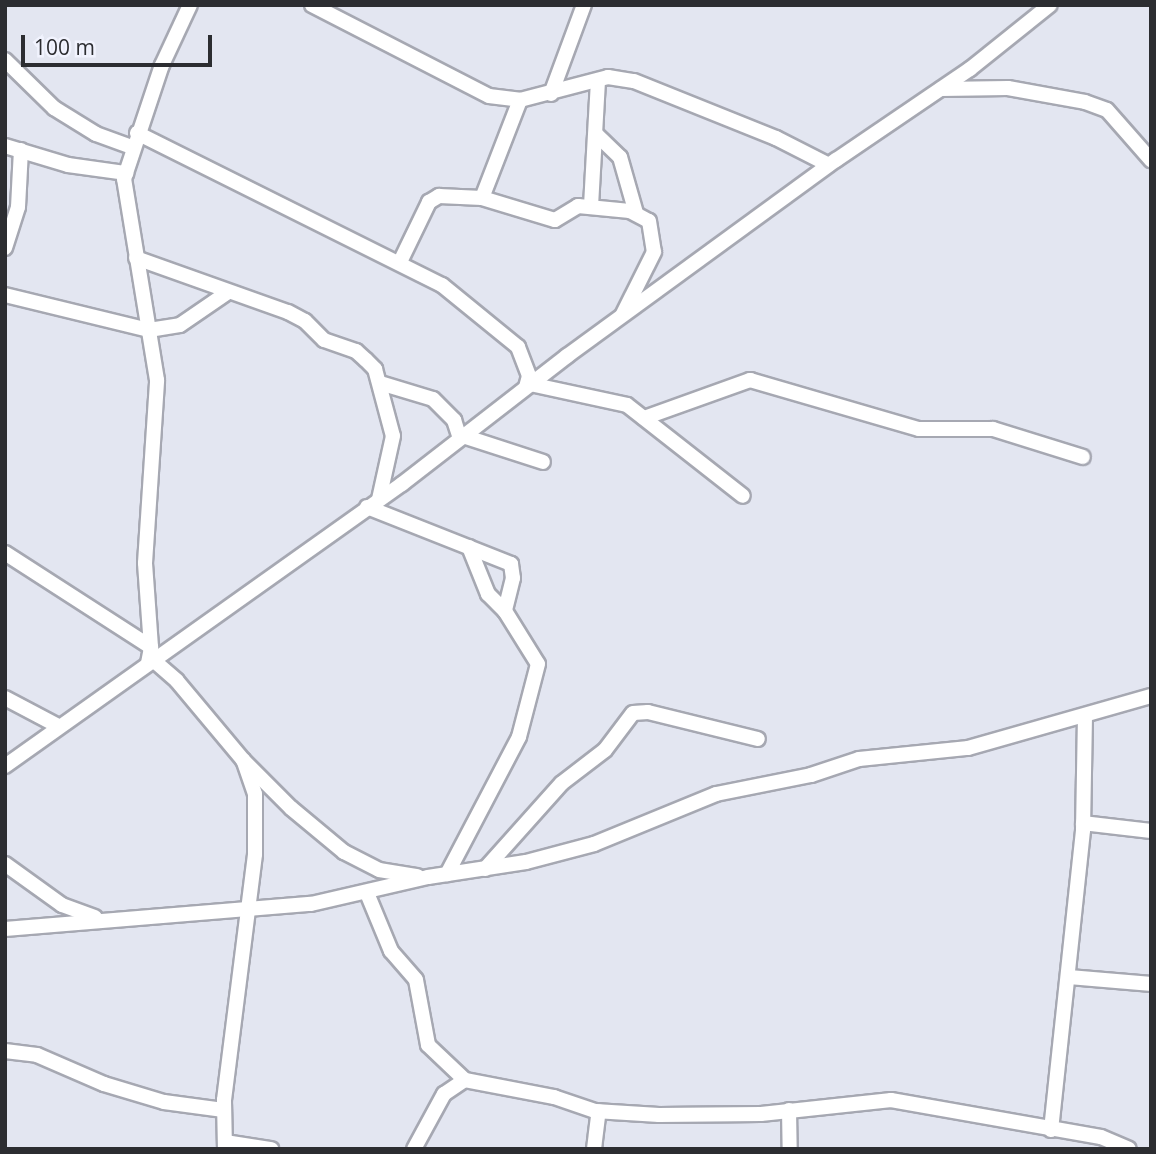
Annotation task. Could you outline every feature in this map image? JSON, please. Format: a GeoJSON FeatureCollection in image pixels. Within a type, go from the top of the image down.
{"type":"FeatureCollection","features":[{"type":"Feature","properties":{"kind":"street"},"geometry":{"type":"LineString","coordinates":[[150,657],[145,563],[157,380],[125,205],[126,173],[134,140],[190,5]]}},
{"type":"Feature","properties":{"kind":"street"},"geometry":{"type":"LineString","coordinates":[[312,5],[489,96],[520,100],[598,80],[634,81],[776,138],[829,165]]}},
{"type":"Feature","properties":{"kind":"street"},"geometry":{"type":"LineString","coordinates":[[551,94],[584,5]]}},
{"type":"Feature","properties":{"kind":"street"},"geometry":{"type":"LineString","coordinates":[[5,766],[150,657],[373,503],[829,165],[942,89],[1050,5]]}},
{"type":"Feature","properties":{"kind":"street"},"geometry":{"type":"LineString","coordinates":[[5,60],[54,108],[96,134],[134,140],[400,262],[442,285],[518,347],[529,376],[528,386]]}},
{"type":"Feature","properties":{"kind":"street"},"geometry":{"type":"LineString","coordinates":[[591,206],[598,80]]}},
{"type":"Feature","properties":{"kind":"street"},"geometry":{"type":"LineString","coordinates":[[942,89],[1008,88],[1085,102],[1107,110],[1151,159]]}},
{"type":"Feature","properties":{"kind":"street"},"geometry":{"type":"LineString","coordinates":[[482,198],[520,100]]}},
{"type":"Feature","properties":{"kind":"street"},"geometry":{"type":"LineString","coordinates":[[597,135],[620,157],[636,213]]}},
{"type":"Feature","properties":{"kind":"street"},"geometry":{"type":"LineString","coordinates":[[5,146],[68,165],[126,173]]}},
{"type":"Feature","properties":{"kind":"street"},"geometry":{"type":"LineString","coordinates":[[5,248],[18,207],[21,150]]}},
{"type":"Feature","properties":{"kind":"street"},"geometry":{"type":"LineString","coordinates":[[400,262],[429,202],[439,196],[482,198],[555,220],[578,206],[636,213],[649,221],[654,251],[618,321]]}},
{"type":"Feature","properties":{"kind":"street"},"geometry":{"type":"LineString","coordinates":[[136,258],[288,312],[305,321],[324,340],[356,351],[375,369],[393,436],[373,503]]}},
{"type":"Feature","properties":{"kind":"street"},"geometry":{"type":"LineString","coordinates":[[5,295],[149,330],[180,326],[228,292]]}},
{"type":"Feature","properties":{"kind":"street"},"geometry":{"type":"LineString","coordinates":[[644,418],[750,380],[919,429],[993,429],[1083,457]]}},
{"type":"Feature","properties":{"kind":"street"},"geometry":{"type":"LineString","coordinates":[[380,383],[433,399],[454,420],[461,437]]}},
{"type":"Feature","properties":{"kind":"street"},"geometry":{"type":"LineString","coordinates":[[528,386],[617,400],[743,496]]}},
{"type":"Feature","properties":{"kind":"street"},"geometry":{"type":"LineString","coordinates":[[461,437],[543,462]]}},
{"type":"Feature","properties":{"kind":"street"},"geometry":{"type":"LineString","coordinates":[[373,503],[511,564],[513,578],[505,611]]}},
{"type":"Feature","properties":{"kind":"street"},"geometry":{"type":"LineString","coordinates":[[447,874],[519,737],[538,675],[535,653],[510,625],[505,611],[488,594],[468,547]]}},
{"type":"Feature","properties":{"kind":"street"},"geometry":{"type":"LineString","coordinates":[[5,553],[150,657],[206,712],[243,760],[291,808],[344,852],[379,870],[428,877]]}},
{"type":"Feature","properties":{"kind":"street"},"geometry":{"type":"LineString","coordinates":[[5,929],[249,909],[367,893],[428,877],[485,869],[584,848],[716,794],[798,778],[859,759],[968,748],[1085,717],[1151,696]]}},
{"type":"Feature","properties":{"kind":"street"},"geometry":{"type":"LineString","coordinates":[[5,698],[58,726]]}},
{"type":"Feature","properties":{"kind":"street"},"geometry":{"type":"LineString","coordinates":[[485,869],[562,783],[606,750],[633,713],[648,712],[758,739]]}},
{"type":"Feature","properties":{"kind":"street"},"geometry":{"type":"LineString","coordinates":[[1051,1130],[1070,977],[1083,823],[1085,717]]}},
{"type":"Feature","properties":{"kind":"street"},"geometry":{"type":"LineString","coordinates":[[243,760],[255,794],[249,909],[223,1110],[225,1145],[271,1149]]}},
{"type":"Feature","properties":{"kind":"street"},"geometry":{"type":"LineString","coordinates":[[1083,823],[1151,831]]}},
{"type":"Feature","properties":{"kind":"street"},"geometry":{"type":"LineString","coordinates":[[5,864],[62,905],[110,920]]}},
{"type":"Feature","properties":{"kind":"street"},"geometry":{"type":"LineString","coordinates":[[367,893],[391,951],[416,980],[428,1045],[465,1080],[599,1111],[715,1116],[891,1100],[1101,1138],[1129,1149]]}},
{"type":"Feature","properties":{"kind":"street"},"geometry":{"type":"LineString","coordinates":[[1070,977],[1151,984]]}},
{"type":"Feature","properties":{"kind":"street"},"geometry":{"type":"LineString","coordinates":[[5,1051],[37,1055],[104,1084],[164,1102],[223,1110]]}},
{"type":"Feature","properties":{"kind":"street"},"geometry":{"type":"LineString","coordinates":[[414,1149],[444,1094],[465,1080]]}},
{"type":"Feature","properties":{"kind":"street"},"geometry":{"type":"LineString","coordinates":[[789,1110],[789,1149]]}},
{"type":"Feature","properties":{"kind":"street"},"geometry":{"type":"LineString","coordinates":[[594,1149],[599,1111]]}}]}
